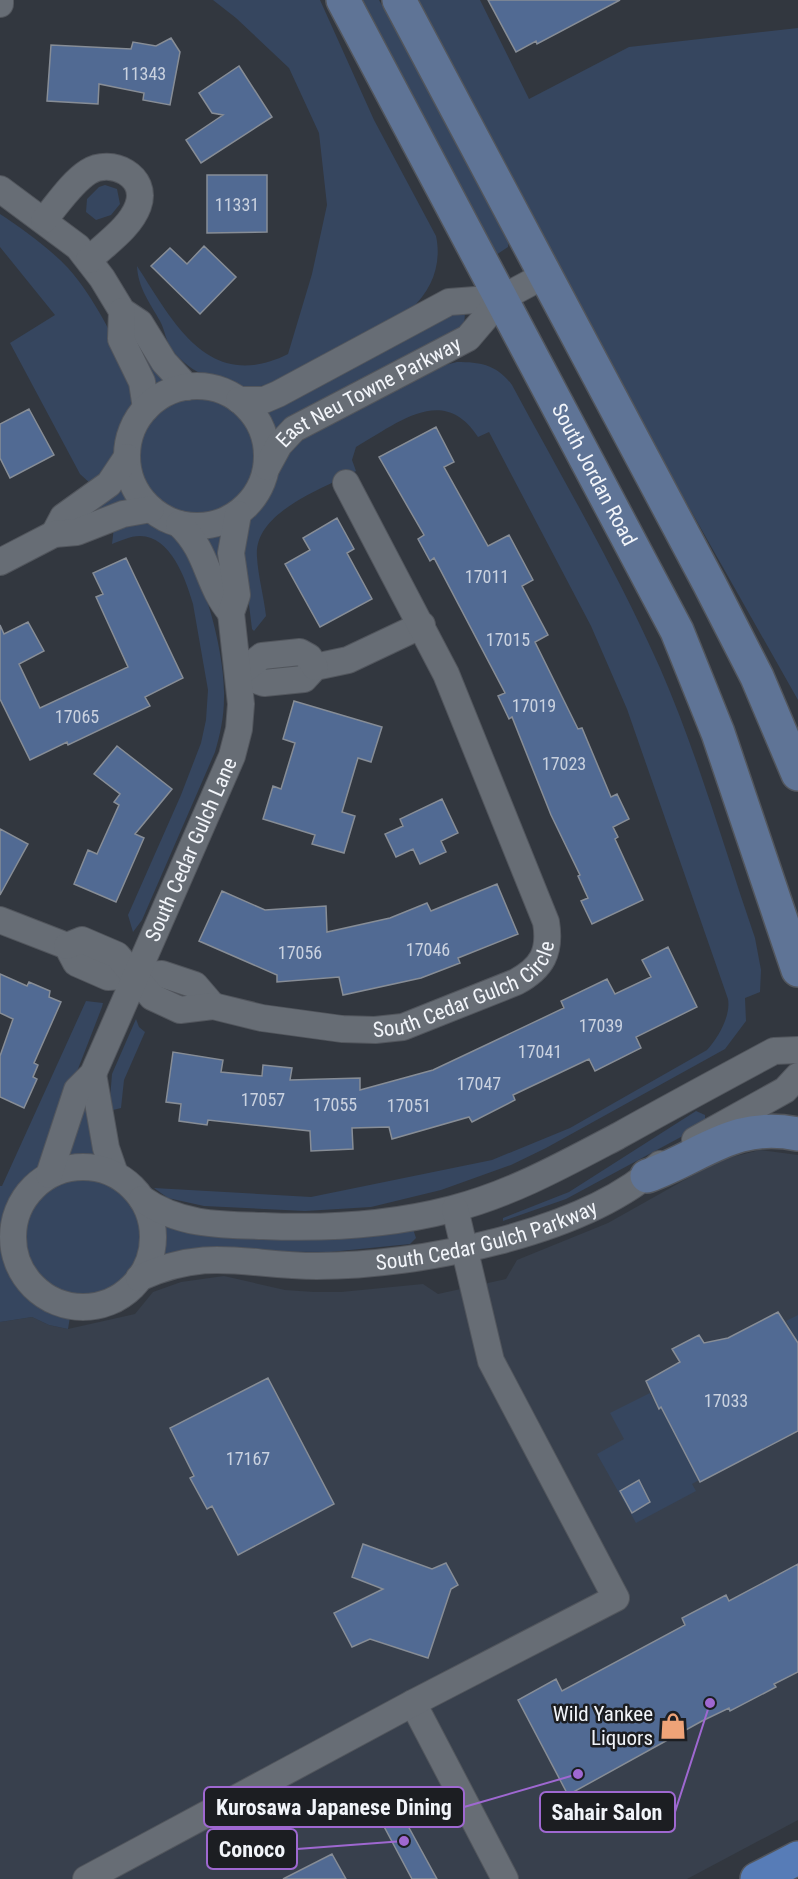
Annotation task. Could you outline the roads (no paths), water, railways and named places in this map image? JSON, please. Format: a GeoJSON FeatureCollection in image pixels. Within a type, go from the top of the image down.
{"type":"FeatureCollection","features":[{"type":"Feature","properties":{"kind":"main road","name":"South Jordan Road"},"geometry":{"type":"LineString","coordinates":[[343,0],[663,604],[689,658],[718,733],[798,970]]}},
{"type":"Feature","properties":{"kind":"main road"},"geometry":{"type":"LineString","coordinates":[[399,0],[758,677],[798,774]]}},
{"type":"Feature","properties":{"kind":"main road"},"geometry":{"type":"LineString","coordinates":[[647,1176],[674,1166],[744,1132],[771,1130],[798,1134]]}},
{"type":"Feature","properties":{"kind":"main road"},"geometry":{"type":"LineString","coordinates":[[757,1879],[798,1858]]}},
{"type":"Feature","properties":{"kind":"street"},"geometry":{"type":"LineString","coordinates":[[45,220],[88,172],[101,166],[111,166],[123,169],[130,175],[136,184],[139,203],[134,215],[89,260]]}},
{"type":"Feature","properties":{"kind":"street"},"geometry":{"type":"LineString","coordinates":[[0,189],[71,240],[89,260],[122,311],[140,323],[164,362],[187,387]]}},
{"type":"Feature","properties":{"kind":"street","name":"East Neu Towne Parkway"},"geometry":{"type":"LineString","coordinates":[[267,467],[279,445],[294,429],[468,338],[502,298],[545,275]]}},
{"type":"Feature","properties":{"kind":"street","name":"East Neu Towne Parkway"},"geometry":{"type":"LineString","coordinates":[[239,400],[264,399],[278,394],[449,302],[502,298]]}},
{"type":"Feature","properties":{"kind":"street"},"geometry":{"type":"LineString","coordinates":[[122,311],[122,339],[142,382],[146,408]]}},
{"type":"Feature","properties":{"kind":"street"},"geometry":{"type":"LineString","coordinates":[[187,387],[219,389],[239,400],[257,419],[264,434],[267,467],[257,493],[238,514],[209,525],[179,524],[151,509],[138,495],[130,477],[127,457],[129,438],[146,408],[158,398],[187,387]]}},
{"type":"Feature","properties":{"kind":"street"},"geometry":{"type":"LineString","coordinates":[[54,534],[63,517],[109,484],[127,457]]}},
{"type":"Feature","properties":{"kind":"street","name":"South Cedar Gulch Circle"},"geometry":{"type":"LineString","coordinates":[[0,920],[67,946],[82,940],[117,955],[152,997],[180,1010],[213,1006],[262,1018],[342,1029],[390,1029],[417,1023],[516,982],[529,975],[545,957],[548,942],[546,922],[446,674],[346,483]]}},
{"type":"Feature","properties":{"kind":"street"},"geometry":{"type":"LineString","coordinates":[[0,562],[54,534],[77,532],[112,518],[151,509]]}},
{"type":"Feature","properties":{"kind":"street","name":"South Cedar Gulch Lane"},"geometry":{"type":"LineString","coordinates":[[49,1175],[76,1090],[93,1074],[232,756],[241,717],[239,674],[231,614],[237,595],[231,553],[238,514]]}},
{"type":"Feature","properties":{"kind":"street","name":"South Cedar Gulch Lane"},"geometry":{"type":"LineString","coordinates":[[179,524],[200,549],[218,598],[231,614]]}},
{"type":"Feature","properties":{"kind":"street"},"geometry":{"type":"LineString","coordinates":[[239,674],[264,683],[304,679],[315,667],[348,660],[422,625]]}},
{"type":"Feature","properties":{"kind":"street","name":"South Cedar Gulch Parkway"},"geometry":{"type":"LineString","coordinates":[[142,1199],[168,1214],[192,1221],[308,1228],[363,1226],[455,1209],[514,1187],[568,1162],[774,1051],[798,1050]]}},
{"type":"Feature","properties":{"kind":"street"},"geometry":{"type":"LineString","coordinates":[[93,1074],[102,1134],[115,1174]]}},
{"type":"Feature","properties":{"kind":"street","name":"South Cedar Gulch Parkway"},"geometry":{"type":"LineString","coordinates":[[139,1278],[170,1265],[206,1259],[293,1266],[355,1265],[465,1250],[563,1220],[647,1176],[669,1155],[785,1090],[798,1076]]}},
{"type":"Feature","properties":{"kind":"street"},"geometry":{"type":"LineString","coordinates":[[99,1168],[115,1174],[130,1185],[142,1199],[150,1218],[153,1239],[151,1253],[139,1278],[112,1300],[81,1307],[51,1299],[28,1281],[14,1253],[14,1223],[26,1195],[49,1175],[64,1169],[99,1168]]}},
{"type":"Feature","properties":{"kind":"street"},"geometry":{"type":"LineString","coordinates":[[86,1879],[413,1703],[616,1598],[497,1374],[484,1339],[455,1209]]}},
{"type":"Feature","properties":{"kind":"street"},"geometry":{"type":"LineString","coordinates":[[413,1703],[506,1879]]}},
{"type":"Feature","properties":{"kind":"place","name":"Sahair Salon"},"geometry":{"type":"Point","coordinates":[710,1703]}},
{"type":"Feature","properties":{"kind":"place","name":"Wild Yankee Liquors"},"geometry":{"type":"Point","coordinates":[673,1726]}},
{"type":"Feature","properties":{"kind":"place","name":"Kurosawa Japanese Dining"},"geometry":{"type":"Point","coordinates":[578,1774]}},
{"type":"Feature","properties":{"kind":"place","name":"Conoco"},"geometry":{"type":"Point","coordinates":[404,1841]}}]}
